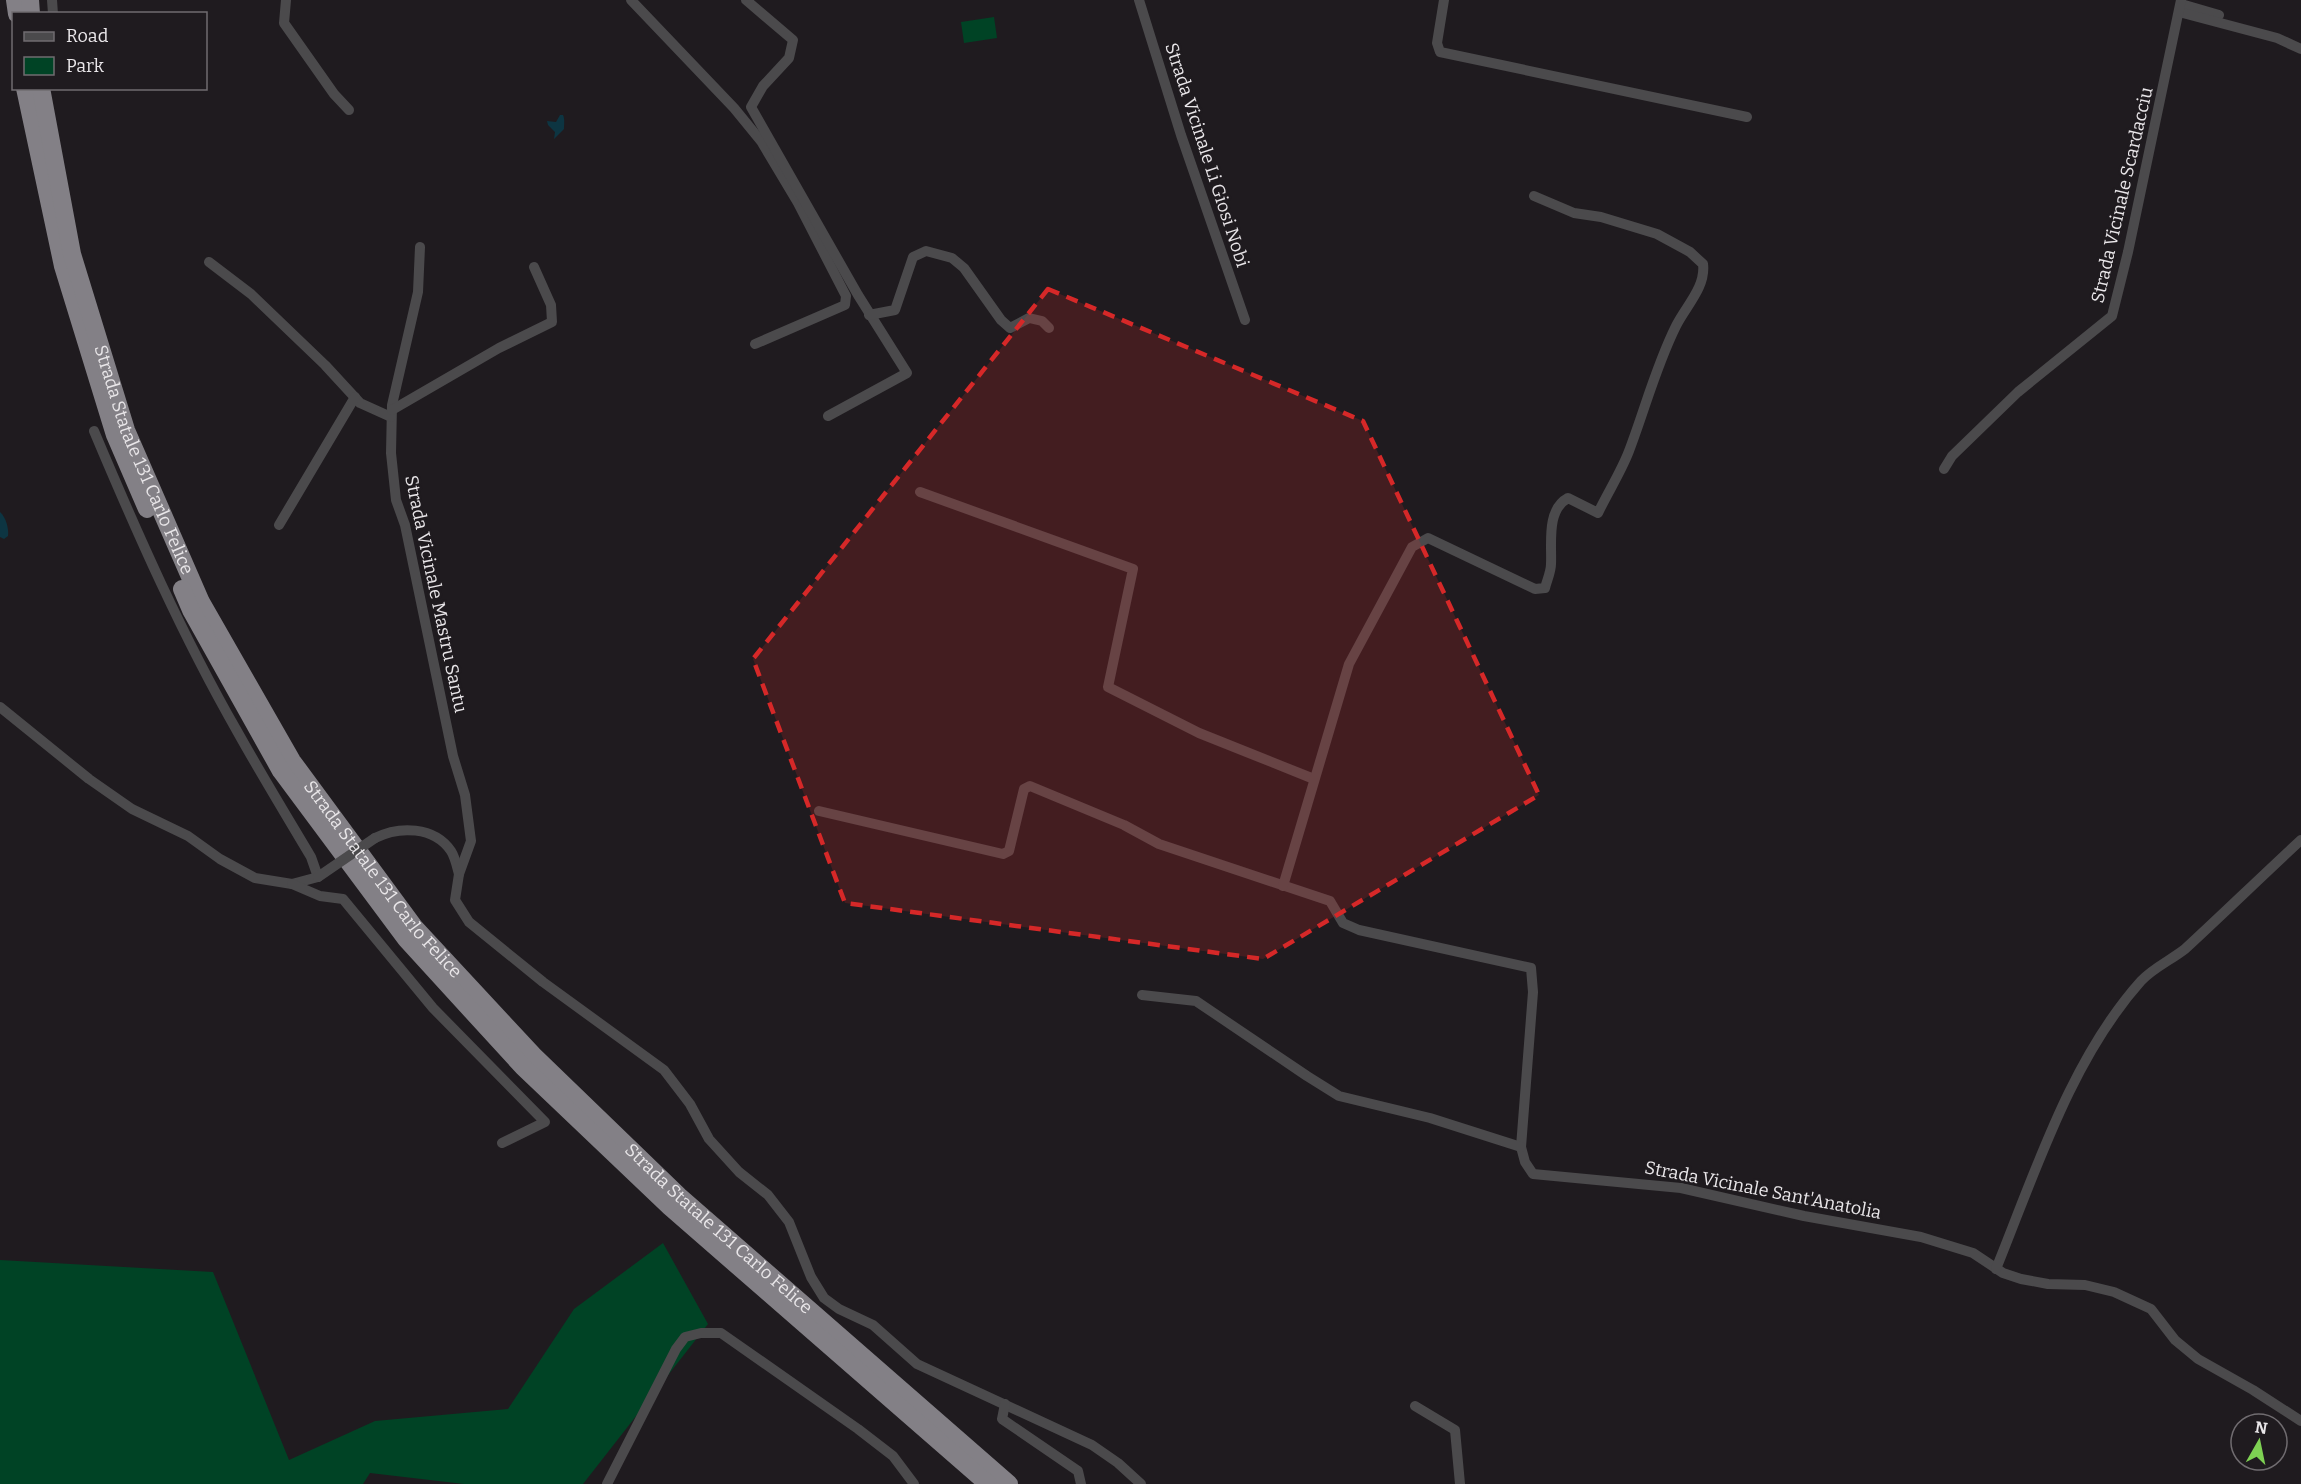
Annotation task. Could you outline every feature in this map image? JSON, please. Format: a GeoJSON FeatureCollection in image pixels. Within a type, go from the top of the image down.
{"type":"FeatureCollection","features":[{"type":"Feature","properties":{"kind":"highway","name":"Strada Statale 131 Carlo Felice"},"geometry":{"type":"LineString","coordinates":[[25,90],[63,266],[115,435],[191,610],[281,771],[406,939],[523,1067],[670,1207],[988,1484]]}},
{"type":"Feature","properties":{"kind":"highway","name":"Strada Statale 131 Carlo Felice"},"geometry":{"type":"LineString","coordinates":[[41,90],[72,254],[126,430],[201,602],[292,761],[415,928],[533,1055],[679,1196],[1009,1484]]}},
{"type":"Feature","properties":{"kind":"street"},"geometry":{"type":"LineString","coordinates":[[286,0],[284,23],[334,94],[349,110]]}},
{"type":"Feature","properties":{"kind":"street"},"geometry":{"type":"LineString","coordinates":[[632,0],[734,108],[761,141],[798,203],[846,296],[844,305],[755,344]]}},
{"type":"Feature","properties":{"kind":"street"},"geometry":{"type":"LineString","coordinates":[[746,0],[793,40],[789,58],[763,86],[751,108],[869,315],[907,373],[828,416]]}},
{"type":"Feature","properties":{"kind":"street","name":"Strada Vicinale Li Giosi Nobi"},"geometry":{"type":"LineString","coordinates":[[1139,0],[1181,135],[1245,320]]}},
{"type":"Feature","properties":{"kind":"street"},"geometry":{"type":"LineString","coordinates":[[1444,0],[1437,43],[1440,52],[1747,117]]}},
{"type":"Feature","properties":{"kind":"street"},"geometry":{"type":"LineString","coordinates":[[2180,5],[2291,36],[2301,43]]}},
{"type":"Feature","properties":{"kind":"street"},"geometry":{"type":"LineString","coordinates":[[2180,5],[2277,38],[2301,49]]}},
{"type":"Feature","properties":{"kind":"street","name":"Strada Vicinale Scardacciu"},"geometry":{"type":"LineString","coordinates":[[1944,469],[1952,456],[2018,392],[2112,316],[2128,252],[2180,5]]}},
{"type":"Feature","properties":{"kind":"street"},"geometry":{"type":"LineString","coordinates":[[1284,886],[1349,664],[1412,547],[1428,538],[1535,589],[1545,588],[1551,566],[1552,521],[1563,502],[1568,498],[1598,513],[1629,452],[1653,377],[1705,273],[1704,264],[1690,252],[1657,234],[1601,217],[1574,213],[1534,196]]}},
{"type":"Feature","properties":{"kind":"street","name":"Strada Vicinale Mastru Santu"},"geometry":{"type":"LineString","coordinates":[[420,247],[418,291],[392,414],[391,453],[396,500],[405,525],[453,756],[465,795],[471,842],[459,874]]}},
{"type":"Feature","properties":{"kind":"street"},"geometry":{"type":"LineString","coordinates":[[869,315],[895,310],[913,257],[927,251],[952,258],[964,267],[1001,320],[1010,328],[1029,318],[1042,321],[1049,328]]}},
{"type":"Feature","properties":{"kind":"street"},"geometry":{"type":"LineString","coordinates":[[209,262],[251,294],[325,365],[360,403],[392,414],[499,348],[552,322],[550,305],[534,267]]}},
{"type":"Feature","properties":{"kind":"street"},"geometry":{"type":"LineString","coordinates":[[279,525],[355,397]]}},
{"type":"Feature","properties":{"kind":"street"},"geometry":{"type":"LineString","coordinates":[[94,431],[134,528],[173,608],[236,730],[311,857],[318,877]]}},
{"type":"Feature","properties":{"kind":"street"},"geometry":{"type":"LineString","coordinates":[[920,492],[1133,569],[1108,687],[1199,733],[1314,779]]}},
{"type":"Feature","properties":{"kind":"street"},"geometry":{"type":"LineString","coordinates":[[0,707],[132,809],[188,836],[220,859],[255,878],[291,884],[320,896],[343,899],[433,1008],[545,1122],[502,1143]]}},
{"type":"Feature","properties":{"kind":"street","name":"Strada Vicinale Sant'Anatolia"},"geometry":{"type":"LineString","coordinates":[[819,811],[1003,854],[1010,851],[1020,801],[1024,789],[1030,786],[1124,825],[1159,844],[1330,901],[1344,923],[1359,930],[1531,968],[1533,992],[1521,1147],[1525,1162],[1533,1174],[1681,1188],[1804,1216],[1920,1237],[1973,1252],[1996,1269],[2020,1279],[2048,1284],[2085,1285],[2114,1292],[2151,1309],[2175,1340],[2198,1359],[2253,1390],[2301,1421]]}},
{"type":"Feature","properties":{"kind":"street"},"geometry":{"type":"LineString","coordinates":[[291,884],[318,877],[390,830],[409,829],[433,836],[452,852],[459,874],[455,900],[469,922],[543,982],[664,1070],[690,1104],[709,1139],[739,1172],[768,1195],[789,1222],[811,1277],[824,1298],[839,1309],[873,1325],[916,1364],[1092,1445],[1118,1463],[1141,1484]]}},
{"type":"Feature","properties":{"kind":"street"},"geometry":{"type":"LineString","coordinates":[[1996,1269],[2061,1109],[2093,1048],[2128,997],[2142,980],[2183,950],[2301,840]]}},
{"type":"Feature","properties":{"kind":"street"},"geometry":{"type":"LineString","coordinates":[[1142,995],[1196,1001],[1340,1096],[1430,1118],[1521,1147]]}},
{"type":"Feature","properties":{"kind":"street"},"geometry":{"type":"LineString","coordinates":[[607,1484],[676,1349],[685,1337],[701,1333],[721,1334],[858,1428],[893,1456],[914,1484]]}},
{"type":"Feature","properties":{"kind":"street"},"geometry":{"type":"LineString","coordinates":[[1005,1404],[1002,1419],[1078,1471],[1081,1484]]}},
{"type":"Feature","properties":{"kind":"street"},"geometry":{"type":"LineString","coordinates":[[1415,1406],[1455,1430],[1460,1484]]}},
{"type":"Feature","properties":{"kind":"highlighted area"},"geometry":{"type":"Polygon","coordinates":[[[1048,289],[1363,421],[1539,795],[1263,959],[845,903],[753,659],[1048,289]]]}},
{"type":"Feature","properties":{"kind":"green space"},"geometry":{"type":"Polygon","coordinates":[[[994,17],[997,38],[964,43],[961,22],[994,17]]]}},
{"type":"Feature","properties":{"kind":"green space"},"geometry":{"type":"Polygon","coordinates":[[[663,1243],[708,1324],[583,1484],[464,1484],[370,1473],[363,1484],[0,1484],[0,1260],[213,1272],[289,1460],[375,1421],[508,1409],[574,1309],[663,1243]]]}},
{"type":"Feature","properties":{"kind":"water"},"geometry":{"type":"Polygon","coordinates":[[[560,115],[564,117],[564,129],[554,139],[555,132],[547,121],[556,122],[560,115]]]}},
{"type":"Feature","properties":{"kind":"water"},"geometry":{"type":"Polygon","coordinates":[[[0,512],[8,530],[8,536],[4,539],[0,537],[0,512]]]}}]}
